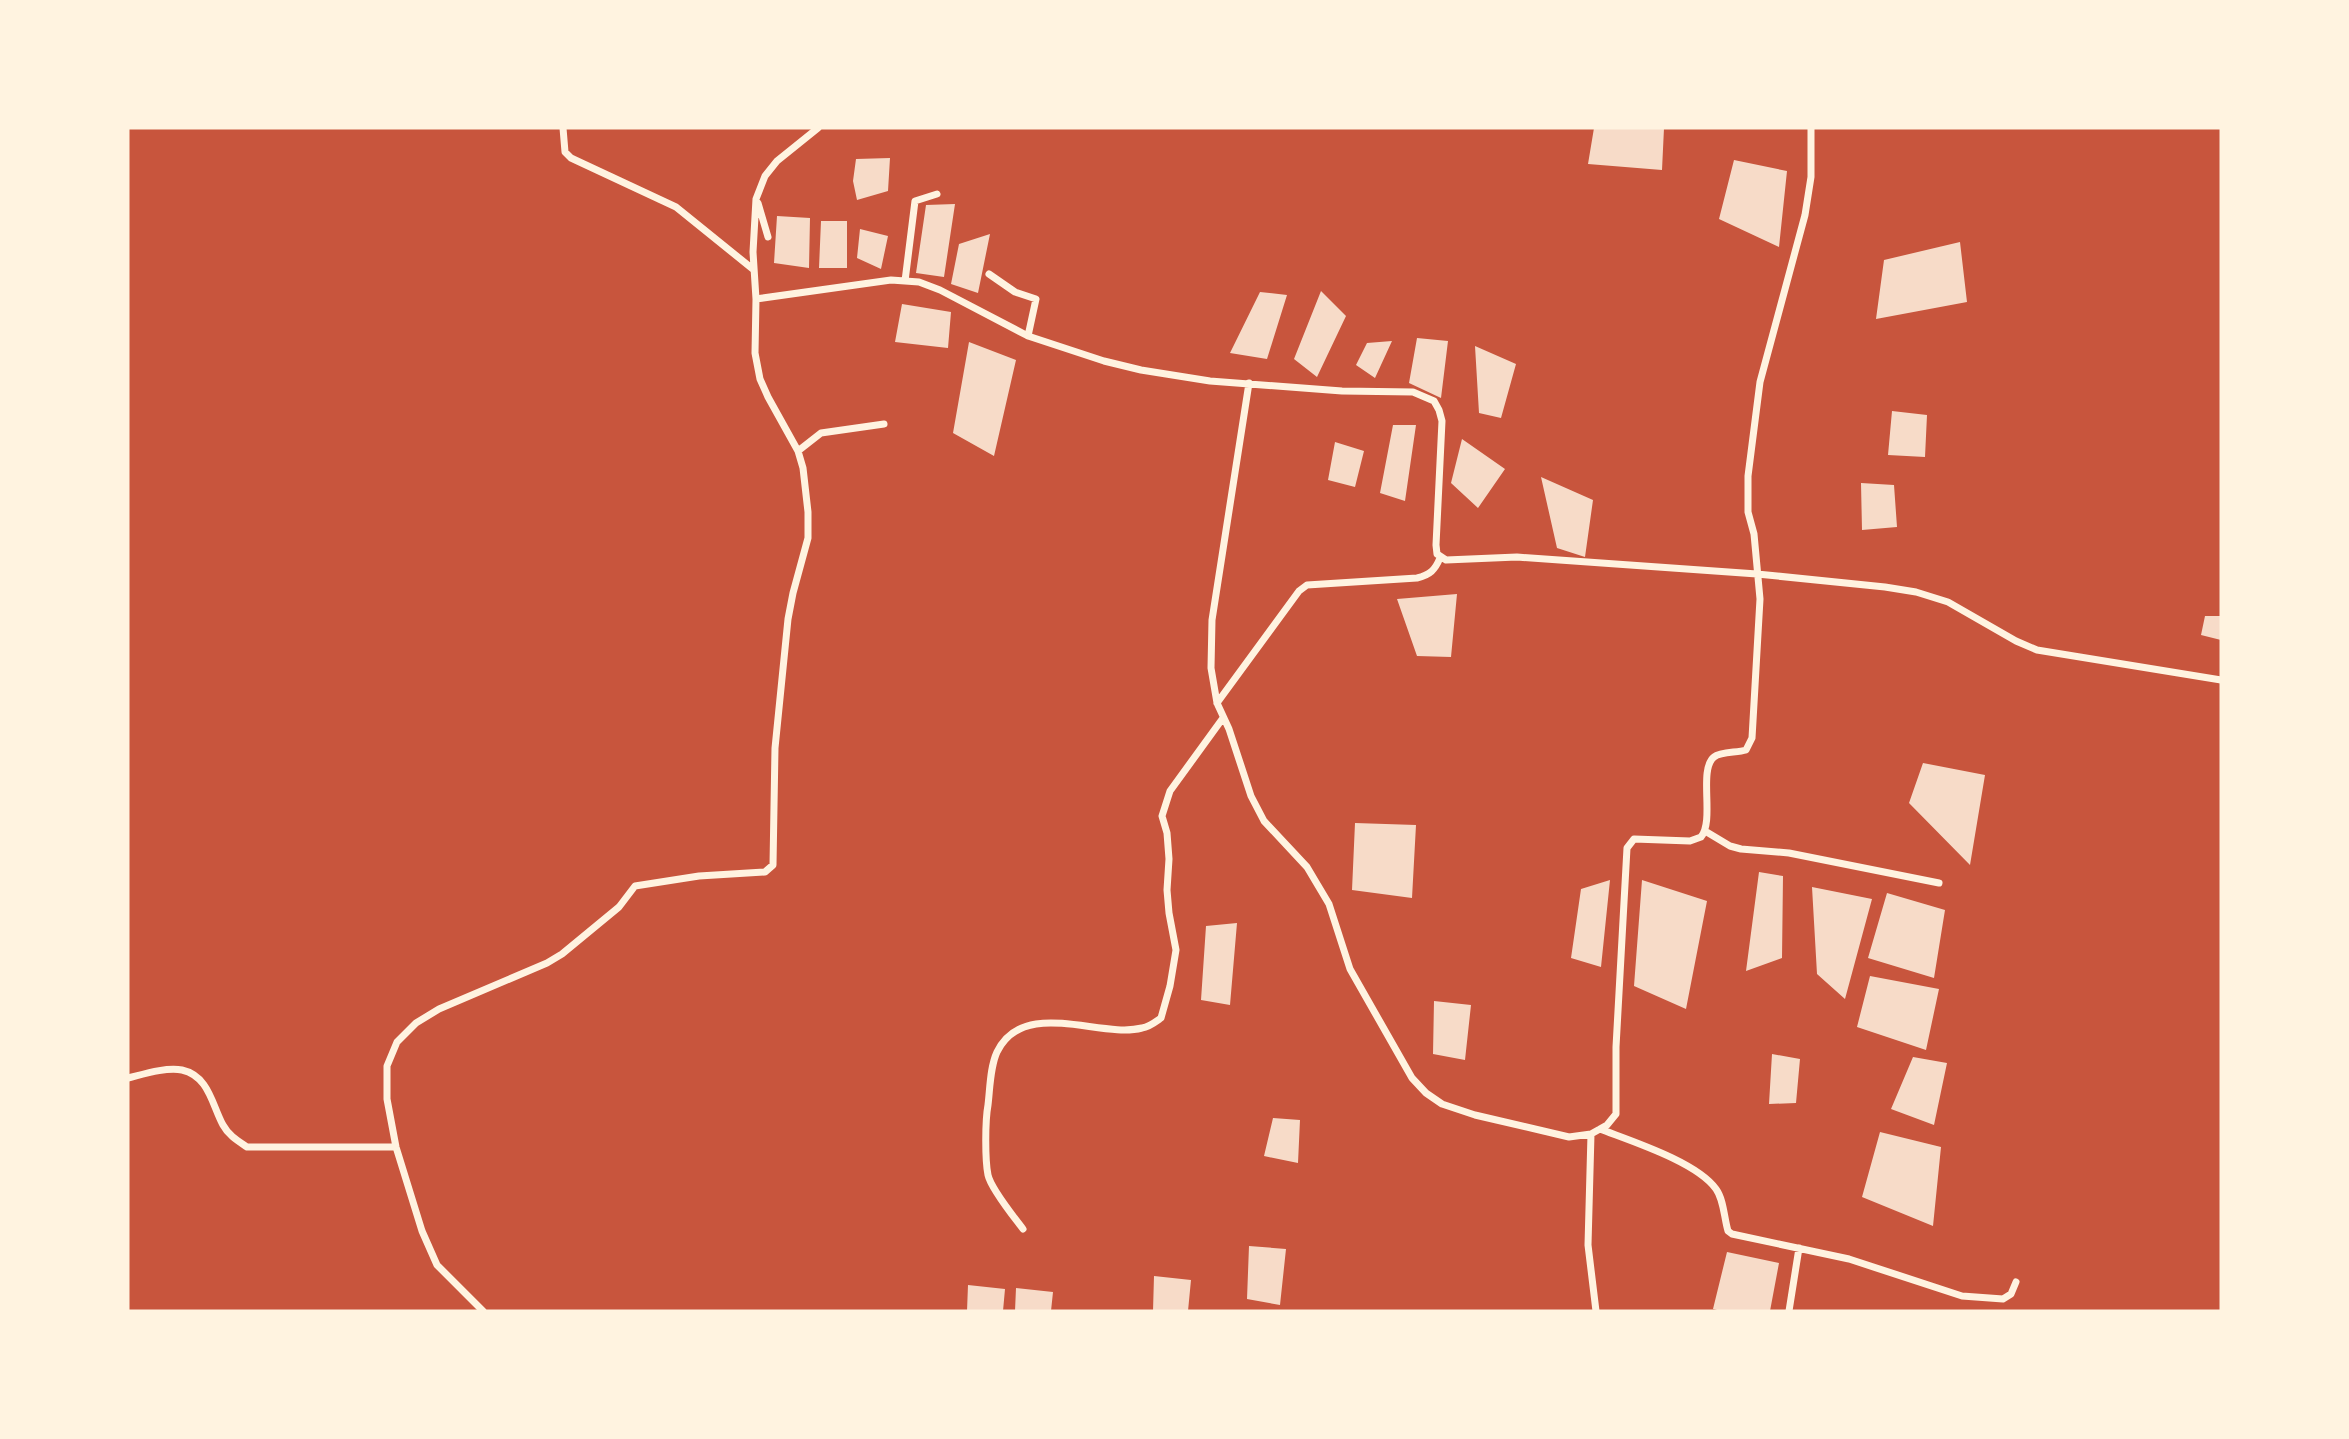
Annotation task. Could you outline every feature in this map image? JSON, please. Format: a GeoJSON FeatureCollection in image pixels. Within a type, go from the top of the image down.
{"type":"FeatureCollection","features":[{"type":"Feature","properties":{"kind":"street"},"geometry":{"type":"LineString","coordinates":[[563,128],[565,152],[571,158],[676,207],[754,270]]}},
{"type":"Feature","properties":{"kind":"street"},"geometry":{"type":"LineString","coordinates":[[483,1311],[438,1265],[430,1252],[396,1147],[387,1099],[387,1066],[397,1042],[416,1023],[439,1009],[536,968],[562,954],[619,907],[635,886],[765,872],[773,865],[775,748],[788,620],[807,538],[807,492],[798,451],[760,379],[755,353],[756,199],[765,176],[777,161],[818,128]]}},
{"type":"Feature","properties":{"kind":"street"},"geometry":{"type":"LineString","coordinates":[[1249,383],[1213,620],[1212,668],[1217,703],[1251,796],[1264,821],[1307,867],[1329,904],[1350,970],[1412,1078],[1426,1094],[1442,1104],[1475,1115],[1570,1138],[1591,1134],[1612,1120],[1616,1114],[1616,1047],[1627,848],[1634,839],[1697,840],[1705,831],[1707,781],[1711,760],[1716,755],[1745,750],[1752,738],[1759,623],[1757,574],[1747,496],[1753,433],[1770,335],[1788,284],[1805,215],[1811,177],[1811,128]]}},
{"type":"Feature","properties":{"kind":"street"},"geometry":{"type":"LineString","coordinates":[[905,281],[915,201],[937,194]]}},
{"type":"Feature","properties":{"kind":"street"},"geometry":{"type":"LineString","coordinates":[[756,199],[768,237]]}},
{"type":"Feature","properties":{"kind":"street"},"geometry":{"type":"LineString","coordinates":[[989,274],[1015,292],[1036,299],[1028,336]]}},
{"type":"Feature","properties":{"kind":"street"},"geometry":{"type":"LineString","coordinates":[[755,299],[891,280],[919,282],[940,290],[1028,336],[1141,370],[1210,381],[1342,391],[1413,393],[1434,401],[1442,421],[1436,545],[1440,558],[1451,560],[1517,557],[1757,574],[1916,592],[1948,601],[2037,650],[2221,680]]}},
{"type":"Feature","properties":{"kind":"street"},"geometry":{"type":"LineString","coordinates":[[798,451],[821,433],[884,424]]}},
{"type":"Feature","properties":{"kind":"street"},"geometry":{"type":"LineString","coordinates":[[1217,703],[1299,591],[1307,585],[1428,576],[1440,558]]}},
{"type":"Feature","properties":{"kind":"street"},"geometry":{"type":"LineString","coordinates":[[1023,1229],[988,1177],[987,1112],[997,1052],[1014,1032],[1044,1023],[1124,1030],[1139,1029],[1161,1018],[1176,950],[1167,890],[1167,833],[1162,816],[1170,791],[1223,718]]}},
{"type":"Feature","properties":{"kind":"street"},"geometry":{"type":"LineString","coordinates":[[1705,831],[1730,846],[1741,849],[1790,853],[1939,883]]}},
{"type":"Feature","properties":{"kind":"street"},"geometry":{"type":"LineString","coordinates":[[128,1078],[152,1072],[181,1070],[194,1074],[210,1092],[223,1126],[234,1139],[247,1147],[396,1147]]}},
{"type":"Feature","properties":{"kind":"street"},"geometry":{"type":"LineString","coordinates":[[1600,1129],[1698,1171],[1717,1189],[1731,1234],[1849,1259],[1962,1296],[2003,1299],[2011,1294],[2016,1282]]}},
{"type":"Feature","properties":{"kind":"street"},"geometry":{"type":"LineString","coordinates":[[1591,1134],[1588,1245],[1596,1311]]}},
{"type":"Feature","properties":{"kind":"street"},"geometry":{"type":"LineString","coordinates":[[1789,1311],[1799,1248]]}},
{"type":"Feature","properties":{"kind":"building"},"geometry":{"type":"Polygon","coordinates":[[[1594,128],[1664,128],[1662,170],[1588,164],[1594,128]]]}},
{"type":"Feature","properties":{"kind":"building"},"geometry":{"type":"Polygon","coordinates":[[[890,158],[888,191],[857,200],[853,181],[856,159],[890,158]]]}},
{"type":"Feature","properties":{"kind":"building"},"geometry":{"type":"Polygon","coordinates":[[[1734,160],[1787,171],[1779,247],[1719,219],[1734,160]]]}},
{"type":"Feature","properties":{"kind":"building"},"geometry":{"type":"Polygon","coordinates":[[[955,204],[944,277],[916,273],[926,205],[955,204]]]}},
{"type":"Feature","properties":{"kind":"building"},"geometry":{"type":"Polygon","coordinates":[[[777,216],[810,218],[809,268],[774,263],[777,216]]]}},
{"type":"Feature","properties":{"kind":"building"},"geometry":{"type":"Polygon","coordinates":[[[821,221],[847,221],[847,268],[819,268],[821,221]]]}},
{"type":"Feature","properties":{"kind":"building"},"geometry":{"type":"Polygon","coordinates":[[[860,229],[888,236],[881,269],[857,258],[860,229]]]}},
{"type":"Feature","properties":{"kind":"building"},"geometry":{"type":"Polygon","coordinates":[[[990,234],[978,293],[951,284],[959,244],[990,234]]]}},
{"type":"Feature","properties":{"kind":"building"},"geometry":{"type":"Polygon","coordinates":[[[1960,242],[1967,302],[1876,319],[1884,260],[1960,242]]]}},
{"type":"Feature","properties":{"kind":"building"},"geometry":{"type":"Polygon","coordinates":[[[1321,291],[1346,316],[1317,377],[1294,359],[1321,291]]]}},
{"type":"Feature","properties":{"kind":"building"},"geometry":{"type":"Polygon","coordinates":[[[1260,292],[1287,295],[1267,359],[1230,353],[1260,292]]]}},
{"type":"Feature","properties":{"kind":"building"},"geometry":{"type":"Polygon","coordinates":[[[902,304],[951,312],[948,348],[895,342],[902,304]]]}},
{"type":"Feature","properties":{"kind":"building"},"geometry":{"type":"Polygon","coordinates":[[[1417,338],[1448,341],[1441,398],[1409,383],[1417,338]]]}},
{"type":"Feature","properties":{"kind":"building"},"geometry":{"type":"Polygon","coordinates":[[[1392,341],[1375,378],[1356,365],[1367,343],[1392,341]]]}},
{"type":"Feature","properties":{"kind":"building"},"geometry":{"type":"Polygon","coordinates":[[[969,342],[1016,360],[994,456],[953,433],[969,342]]]}},
{"type":"Feature","properties":{"kind":"building"},"geometry":{"type":"Polygon","coordinates":[[[1475,346],[1516,364],[1501,418],[1479,413],[1475,346]]]}},
{"type":"Feature","properties":{"kind":"building"},"geometry":{"type":"Polygon","coordinates":[[[1892,411],[1927,415],[1925,457],[1888,455],[1892,411]]]}},
{"type":"Feature","properties":{"kind":"building"},"geometry":{"type":"Polygon","coordinates":[[[1393,425],[1416,425],[1405,501],[1380,493],[1393,425]]]}},
{"type":"Feature","properties":{"kind":"building"},"geometry":{"type":"Polygon","coordinates":[[[1462,439],[1505,469],[1478,508],[1451,483],[1462,439]]]}},
{"type":"Feature","properties":{"kind":"building"},"geometry":{"type":"Polygon","coordinates":[[[1335,442],[1364,451],[1355,487],[1328,480],[1335,442]]]}},
{"type":"Feature","properties":{"kind":"building"},"geometry":{"type":"Polygon","coordinates":[[[1541,477],[1593,500],[1585,557],[1557,548],[1541,477]]]}},
{"type":"Feature","properties":{"kind":"building"},"geometry":{"type":"Polygon","coordinates":[[[1861,483],[1894,485],[1897,527],[1862,530],[1861,483]]]}},
{"type":"Feature","properties":{"kind":"building"},"geometry":{"type":"Polygon","coordinates":[[[1457,594],[1451,657],[1417,656],[1397,599],[1457,594]]]}},
{"type":"Feature","properties":{"kind":"building"},"geometry":{"type":"Polygon","coordinates":[[[2205,616],[2221,616],[2221,640],[2201,635],[2205,616]]]}},
{"type":"Feature","properties":{"kind":"building"},"geometry":{"type":"Polygon","coordinates":[[[1923,763],[1985,775],[1970,865],[1909,803],[1923,763]]]}},
{"type":"Feature","properties":{"kind":"building"},"geometry":{"type":"Polygon","coordinates":[[[1355,823],[1416,825],[1412,898],[1352,890],[1355,823]]]}},
{"type":"Feature","properties":{"kind":"building"},"geometry":{"type":"Polygon","coordinates":[[[1759,872],[1783,876],[1782,958],[1746,971],[1759,872]]]}},
{"type":"Feature","properties":{"kind":"building"},"geometry":{"type":"Polygon","coordinates":[[[1610,880],[1601,967],[1571,958],[1581,889],[1610,880]]]}},
{"type":"Feature","properties":{"kind":"building"},"geometry":{"type":"Polygon","coordinates":[[[1642,880],[1707,901],[1686,1009],[1634,986],[1642,880]]]}},
{"type":"Feature","properties":{"kind":"building"},"geometry":{"type":"Polygon","coordinates":[[[1812,887],[1872,899],[1845,999],[1817,974],[1812,887]]]}},
{"type":"Feature","properties":{"kind":"building"},"geometry":{"type":"Polygon","coordinates":[[[1887,893],[1945,910],[1934,978],[1868,958],[1887,893]]]}},
{"type":"Feature","properties":{"kind":"building"},"geometry":{"type":"Polygon","coordinates":[[[1237,923],[1230,1005],[1201,1000],[1206,926],[1237,923]]]}},
{"type":"Feature","properties":{"kind":"building"},"geometry":{"type":"Polygon","coordinates":[[[1870,976],[1939,989],[1926,1050],[1857,1027],[1870,976]]]}},
{"type":"Feature","properties":{"kind":"building"},"geometry":{"type":"Polygon","coordinates":[[[1434,1001],[1471,1005],[1465,1060],[1433,1054],[1434,1001]]]}},
{"type":"Feature","properties":{"kind":"building"},"geometry":{"type":"Polygon","coordinates":[[[1772,1054],[1800,1059],[1796,1103],[1769,1104],[1772,1054]]]}},
{"type":"Feature","properties":{"kind":"building"},"geometry":{"type":"Polygon","coordinates":[[[1913,1057],[1947,1063],[1934,1125],[1891,1109],[1913,1057]]]}},
{"type":"Feature","properties":{"kind":"building"},"geometry":{"type":"Polygon","coordinates":[[[1273,1118],[1300,1120],[1298,1163],[1264,1156],[1273,1118]]]}},
{"type":"Feature","properties":{"kind":"building"},"geometry":{"type":"Polygon","coordinates":[[[1880,1132],[1941,1147],[1933,1226],[1862,1197],[1880,1132]]]}},
{"type":"Feature","properties":{"kind":"building"},"geometry":{"type":"Polygon","coordinates":[[[1249,1246],[1286,1249],[1280,1305],[1247,1299],[1249,1246]]]}},
{"type":"Feature","properties":{"kind":"building"},"geometry":{"type":"Polygon","coordinates":[[[1727,1252],[1779,1263],[1770,1311],[1713,1309],[1727,1252]]]}},
{"type":"Feature","properties":{"kind":"building"},"geometry":{"type":"Polygon","coordinates":[[[1154,1276],[1191,1280],[1188,1311],[1153,1311],[1154,1276]]]}},
{"type":"Feature","properties":{"kind":"building"},"geometry":{"type":"Polygon","coordinates":[[[968,1285],[1005,1289],[1003,1311],[967,1311],[968,1285]]]}},
{"type":"Feature","properties":{"kind":"building"},"geometry":{"type":"Polygon","coordinates":[[[1016,1288],[1053,1292],[1051,1311],[1015,1311],[1016,1288]]]}}]}
